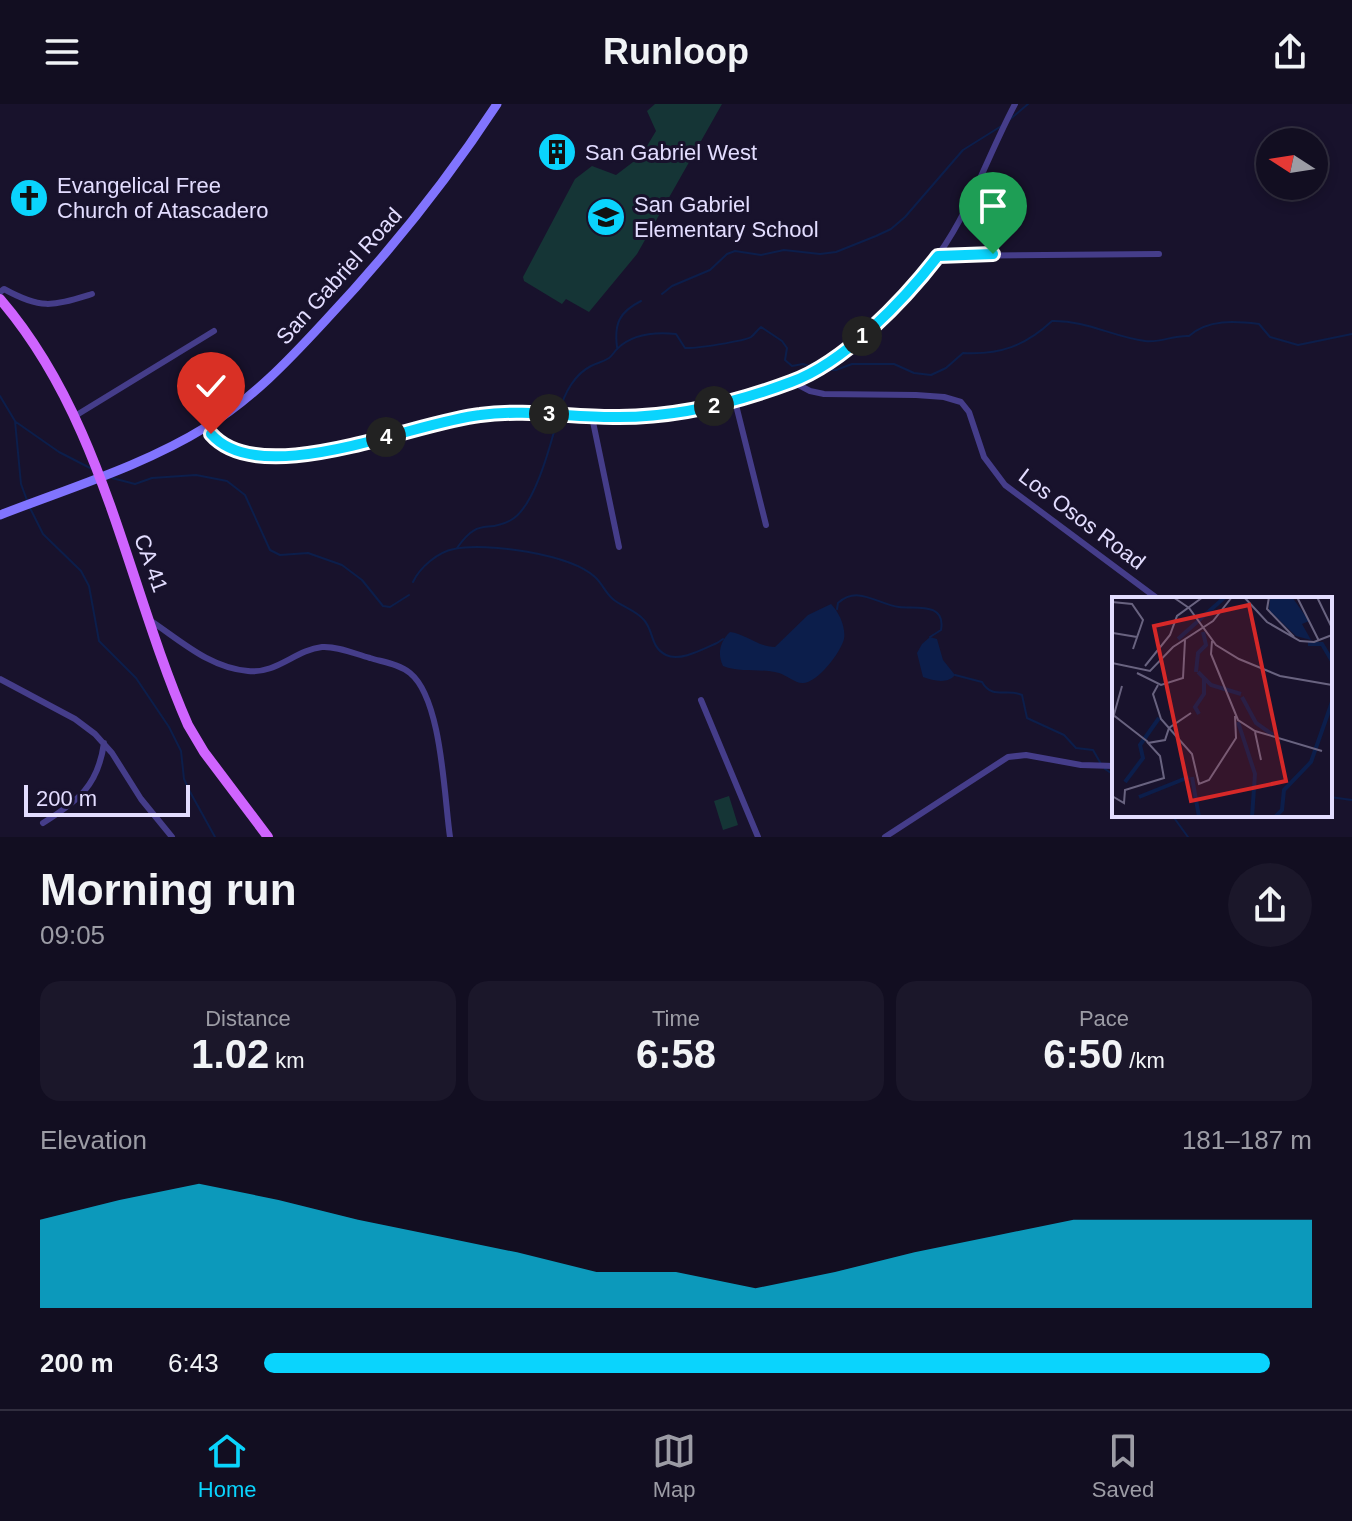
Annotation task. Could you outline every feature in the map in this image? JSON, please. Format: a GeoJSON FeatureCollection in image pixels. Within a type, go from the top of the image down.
{"type":"FeatureCollection","features":[{"type":"Feature","properties":{"kind":"main road","name":"CA 41"},"geometry":{"type":"LineString","coordinates":[[0,299],[40,352],[75,416],[188,725],[204,752],[268,837]]}},
{"type":"Feature","properties":{"kind":"street","name":"San Gabriel Road"},"geometry":{"type":"LineString","coordinates":[[0,515],[165,449],[237,406],[277,373],[363,280],[430,198],[497,104]]}},
{"type":"Feature","properties":{"kind":"street"},"geometry":{"type":"LineString","coordinates":[[206,427],[216,440],[231,450],[285,456],[336,449],[479,415],[631,417],[686,411],[735,401],[793,382],[865,333],[902,300],[938,256],[966,208],[1015,104]]}},
{"type":"Feature","properties":{"kind":"street"},"geometry":{"type":"LineString","coordinates":[[938,256],[1159,254]]}},
{"type":"Feature","properties":{"kind":"street"},"geometry":{"type":"LineString","coordinates":[[0,292],[4,289],[38,306],[64,303],[92,294]]}},
{"type":"Feature","properties":{"kind":"street"},"geometry":{"type":"LineString","coordinates":[[75,416],[214,331]]}},
{"type":"Feature","properties":{"kind":"street","name":"Los Osos Road"},"geometry":{"type":"LineString","coordinates":[[793,382],[824,394],[930,396],[961,402],[972,418],[987,463],[1005,485],[1155,597]]}},
{"type":"Feature","properties":{"kind":"street"},"geometry":{"type":"LineString","coordinates":[[735,401],[766,525]]}},
{"type":"Feature","properties":{"kind":"street"},"geometry":{"type":"LineString","coordinates":[[592,417],[619,547]]}},
{"type":"Feature","properties":{"kind":"street"},"geometry":{"type":"LineString","coordinates":[[151,621],[205,658],[237,670],[269,670],[311,650],[326,647],[409,672],[422,687],[433,713],[450,837]]}},
{"type":"Feature","properties":{"kind":"street"},"geometry":{"type":"LineString","coordinates":[[0,679],[75,719],[104,743],[141,799],[172,837]]}},
{"type":"Feature","properties":{"kind":"street"},"geometry":{"type":"LineString","coordinates":[[701,700],[758,837]]}},
{"type":"Feature","properties":{"kind":"street"},"geometry":{"type":"LineString","coordinates":[[43,823],[69,807],[95,779],[104,743]]}},
{"type":"Feature","properties":{"kind":"street"},"geometry":{"type":"LineString","coordinates":[[885,837],[1008,757],[1026,755],[1081,765],[1112,766]]}},
{"type":"Feature","properties":{"kind":"green space","name":"San Gabriel Elementary School"},"geometry":{"type":"Polygon","coordinates":[[[655,104],[722,104],[637,254],[589,312],[566,299],[562,304],[524,281],[523,277],[575,179],[592,166],[616,175],[641,156],[656,131],[647,111],[655,104]]]}},
{"type":"Feature","properties":{"kind":"green space"},"geometry":{"type":"Polygon","coordinates":[[[729,796],[738,825],[723,830],[714,801],[729,796]]]}},
{"type":"Feature","properties":{"kind":"water"},"geometry":{"type":"Polygon","coordinates":[[[831,604],[841,620],[844,639],[833,659],[808,682],[799,683],[779,673],[723,666],[720,648],[730,632],[775,647],[808,615],[831,604]]]}},
{"type":"Feature","properties":{"kind":"water"},"geometry":{"type":"Polygon","coordinates":[[[930,637],[937,639],[943,660],[955,675],[949,680],[923,677],[917,653],[930,637]]]}},
{"type":"Feature","properties":{"kind":"waterway"},"geometry":{"type":"LineString","coordinates":[[1008,121],[1028,104]]}},
{"type":"Feature","properties":{"kind":"waterway"},"geometry":{"type":"LineString","coordinates":[[662,294],[672,286],[710,270],[727,254],[735,251],[761,255],[784,250],[820,254],[836,252],[891,229],[963,150],[1003,125]]}},
{"type":"Feature","properties":{"kind":"waterway"},"geometry":{"type":"LineString","coordinates":[[617,347],[617,325],[623,314],[641,301]]}},
{"type":"Feature","properties":{"kind":"waterway"},"geometry":{"type":"LineString","coordinates":[[818,369],[836,370],[852,364],[894,364],[914,373],[931,375],[946,368],[963,353],[989,352],[1022,343],[1052,321],[1076,323],[1151,341],[1189,336],[1213,324],[1231,322],[1259,324],[1270,337],[1298,345],[1352,334]]}},
{"type":"Feature","properties":{"kind":"waterway"},"geometry":{"type":"LineString","coordinates":[[560,411],[567,391],[580,374],[609,358],[623,344],[645,335],[676,334],[685,348],[690,348],[747,339],[761,327],[782,341],[787,348],[785,360],[792,366],[803,364],[812,367]]}},
{"type":"Feature","properties":{"kind":"waterway"},"geometry":{"type":"LineString","coordinates":[[0,396],[15,421],[21,484],[28,503]]}},
{"type":"Feature","properties":{"kind":"waterway"},"geometry":{"type":"LineString","coordinates":[[457,548],[471,532],[502,524],[520,513],[535,489],[558,417]]}},
{"type":"Feature","properties":{"kind":"waterway"},"geometry":{"type":"LineString","coordinates":[[16,422],[59,452],[92,469]]}},
{"type":"Feature","properties":{"kind":"waterway"},"geometry":{"type":"LineString","coordinates":[[112,478],[135,484],[152,478],[196,475],[227,481],[245,495],[270,550],[280,555],[308,553],[342,565],[362,580],[383,606],[390,607],[409,595]]}},
{"type":"Feature","properties":{"kind":"waterway"},"geometry":{"type":"LineString","coordinates":[[30,508],[43,534],[81,571],[89,586],[99,641],[136,678],[169,727],[181,751],[184,779],[215,837]]}},
{"type":"Feature","properties":{"kind":"waterway"},"geometry":{"type":"LineString","coordinates":[[413,582],[430,561],[454,549],[486,547],[527,552],[567,562],[595,577],[611,598],[644,620],[657,648],[666,655],[685,656],[723,639]]}},
{"type":"Feature","properties":{"kind":"waterway"},"geometry":{"type":"LineString","coordinates":[[837,609],[838,603],[853,596],[868,597],[899,607],[928,609],[939,615],[941,621],[941,630],[930,637]]}},
{"type":"Feature","properties":{"kind":"waterway"},"geometry":{"type":"LineString","coordinates":[[955,675],[982,682],[990,691],[1022,695],[1027,718],[1064,735],[1076,748],[1093,750],[1101,764]]}},
{"type":"Feature","properties":{"kind":"waterway"},"geometry":{"type":"LineString","coordinates":[[1105,769],[1112,774]]}},
{"type":"Feature","properties":{"kind":"waterway"},"geometry":{"type":"LineString","coordinates":[[1332,797],[1352,800]]}},
{"type":"Feature","properties":{"kind":"waterway"},"geometry":{"type":"LineString","coordinates":[[1173,817],[1188,837]]}},
{"type":"Feature","properties":{"kind":"place","name":"San Gabriel West"},"geometry":{"type":"Point","coordinates":[557,152]}},
{"type":"Feature","properties":{"kind":"place","name":"Evangelical Free Church of Atascadero"},"geometry":{"type":"Point","coordinates":[29,198]}},
{"type":"Feature","properties":{"kind":"place","name":"San Gabriel Elementary School"},"geometry":{"type":"Point","coordinates":[606,217]}},
{"type":"Feature","properties":{"kind":"route"},"geometry":{"type":"LineString","coordinates":[[211,434],[221,445],[239,453],[298,455],[388,437],[453,419],[495,413],[631,417],[686,411],[735,401],[793,382],[829,360],[890,311],[916,285],[938,256],[993,254]]}}]}
